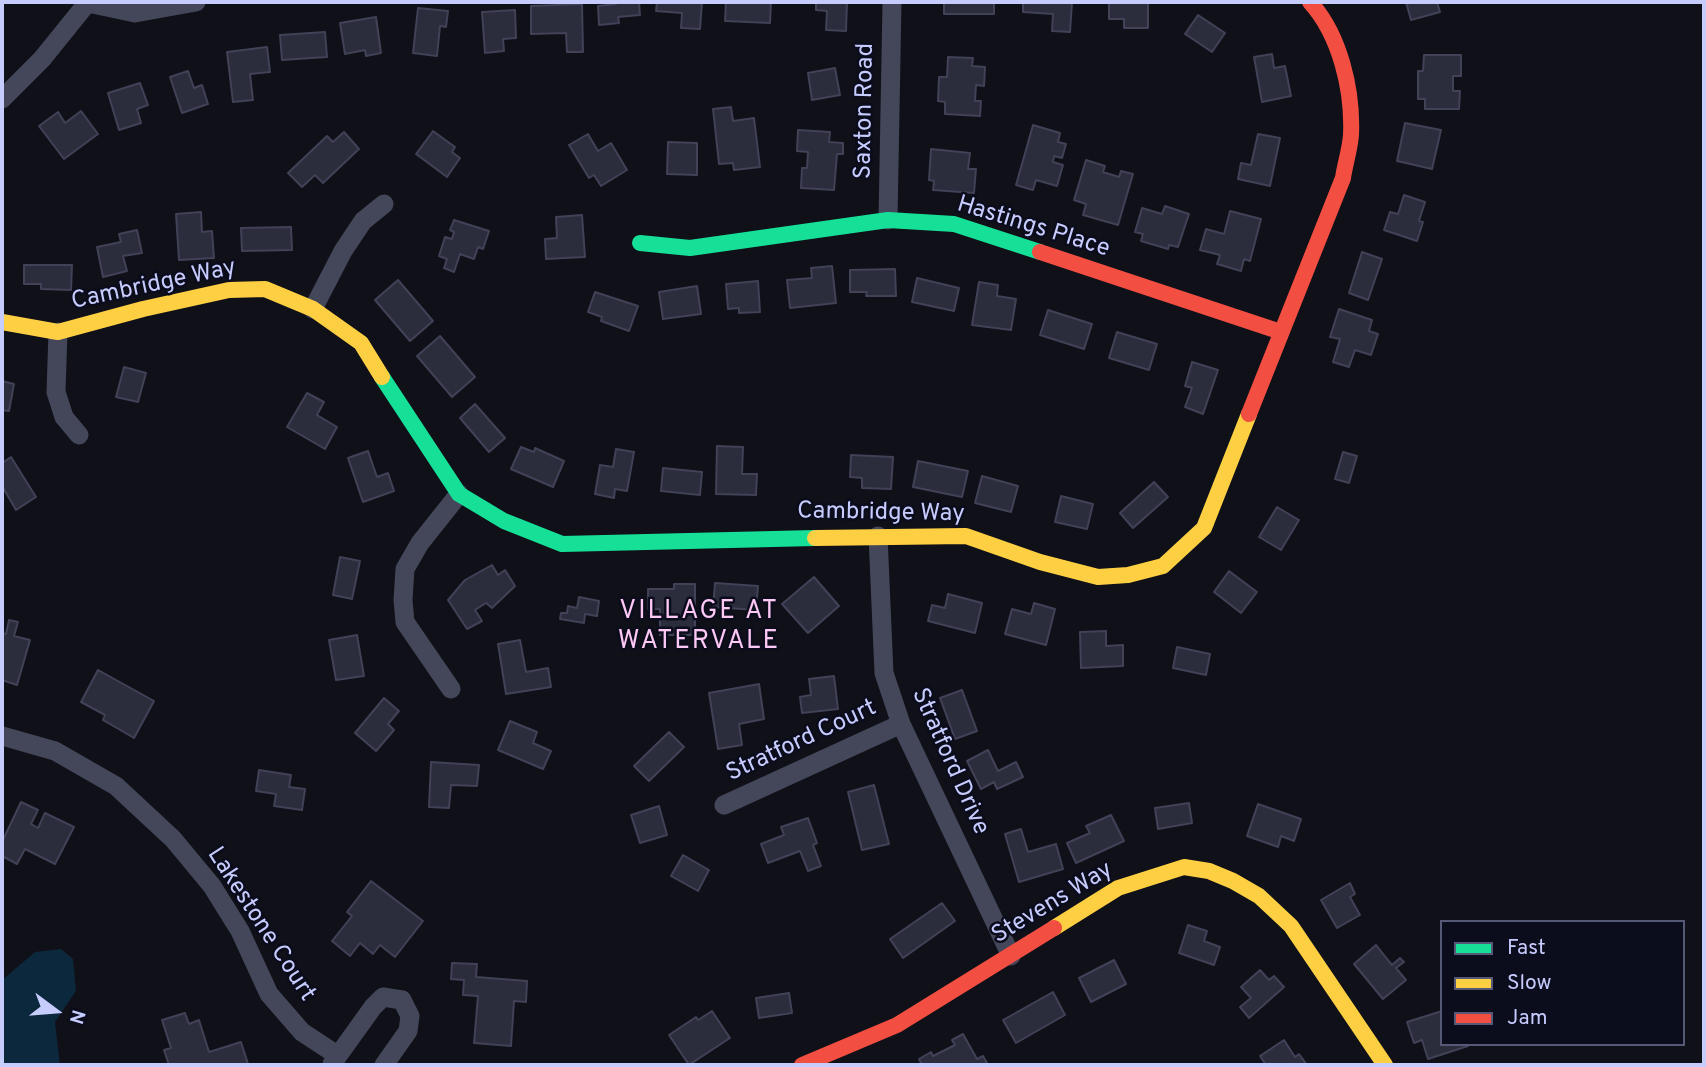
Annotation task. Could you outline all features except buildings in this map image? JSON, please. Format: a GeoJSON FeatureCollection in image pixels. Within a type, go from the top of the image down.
{"type":"FeatureCollection","features":[{"type":"Feature","properties":{"kind":"street"},"geometry":{"type":"LineString","coordinates":[[2,99],[42,59],[88,3],[135,13],[197,2]]}},
{"type":"Feature","properties":{"kind":"street","name":"Saxton Road"},"geometry":{"type":"LineString","coordinates":[[888,220],[892,2]]}},
{"type":"Feature","properties":{"kind":"street","name":"Cambridge Way"},"geometry":{"type":"LineString","coordinates":[[2,322],[58,332],[229,290],[265,289],[313,309],[361,343],[459,494],[504,521],[562,544],[878,536],[965,537],[1040,562],[1098,577],[1128,575],[1163,566],[1204,528],[1343,178],[1351,135],[1345,68],[1319,9],[1310,2]]}},
{"type":"Feature","properties":{"kind":"street"},"geometry":{"type":"LineString","coordinates":[[313,309],[343,251],[363,221],[384,204]]}},
{"type":"Feature","properties":{"kind":"street","name":"Hastings Place"},"geometry":{"type":"LineString","coordinates":[[640,243],[690,248],[888,220],[954,224],[1281,332]]}},
{"type":"Feature","properties":{"kind":"street"},"geometry":{"type":"LineString","coordinates":[[58,332],[57,392],[64,417],[79,435]]}},
{"type":"Feature","properties":{"kind":"street"},"geometry":{"type":"LineString","coordinates":[[451,689],[405,622],[402,600],[405,569],[420,542],[459,494]]}},
{"type":"Feature","properties":{"kind":"street","name":"Stratford Drive"},"geometry":{"type":"LineString","coordinates":[[878,536],[884,673],[901,724],[1011,956]]}},
{"type":"Feature","properties":{"kind":"street","name":"Stratford Court"},"geometry":{"type":"LineString","coordinates":[[724,805],[901,724]]}},
{"type":"Feature","properties":{"kind":"street","name":"Lakestone Court"},"geometry":{"type":"LineString","coordinates":[[2,736],[55,751],[116,786],[173,839],[212,886],[240,931],[269,993],[302,1032],[334,1060],[383,997],[402,1000],[410,1016],[408,1031],[384,1065]]}},
{"type":"Feature","properties":{"kind":"street","name":"Stevens Way"},"geometry":{"type":"LineString","coordinates":[[802,1065],[897,1025],[1118,888],[1166,870],[1184,867],[1209,871],[1233,881],[1259,897],[1291,926],[1385,1065]]}},
{"type":"Feature","properties":{"kind":"water"},"geometry":{"type":"Polygon","coordinates":[[[61,949],[73,959],[76,991],[55,1022],[60,1065],[2,1065],[2,980],[35,952],[61,949]]]}},
{"type":"Feature","properties":{"kind":"traffic: fast"},"geometry":{"type":"LineString","coordinates":[[640,243],[690,248],[888,220],[954,224],[1040,252]]}},
{"type":"Feature","properties":{"kind":"traffic: fast"},"geometry":{"type":"LineString","coordinates":[[382,377],[459,494],[504,521],[562,544],[815,538]]}},
{"type":"Feature","properties":{"kind":"traffic: slow"},"geometry":{"type":"LineString","coordinates":[[2,322],[58,332],[229,290],[265,289],[313,309],[361,343],[382,377]]}},
{"type":"Feature","properties":{"kind":"traffic: slow"},"geometry":{"type":"LineString","coordinates":[[815,538],[966,536],[1040,562],[1098,577],[1128,575],[1163,566],[1204,528],[1249,414]]}},
{"type":"Feature","properties":{"kind":"traffic: slow"},"geometry":{"type":"LineString","coordinates":[[1054,928],[1118,888],[1184,867],[1209,871],[1259,896],[1291,926],[1385,1065]]}},
{"type":"Feature","properties":{"kind":"traffic: jam"},"geometry":{"type":"LineString","coordinates":[[1249,414],[1343,178],[1350,140],[1350,100],[1342,64],[1329,30],[1310,2]]}},
{"type":"Feature","properties":{"kind":"traffic: jam"},"geometry":{"type":"LineString","coordinates":[[1040,252],[1281,332]]}},
{"type":"Feature","properties":{"kind":"traffic: jam"},"geometry":{"type":"LineString","coordinates":[[802,1065],[897,1025],[1054,928]]}},
{"type":"Feature","properties":{"kind":"district","name":"VILLAGE AT WATERVALE"},"geometry":{"type":"Point","coordinates":[699,628]}}]}
